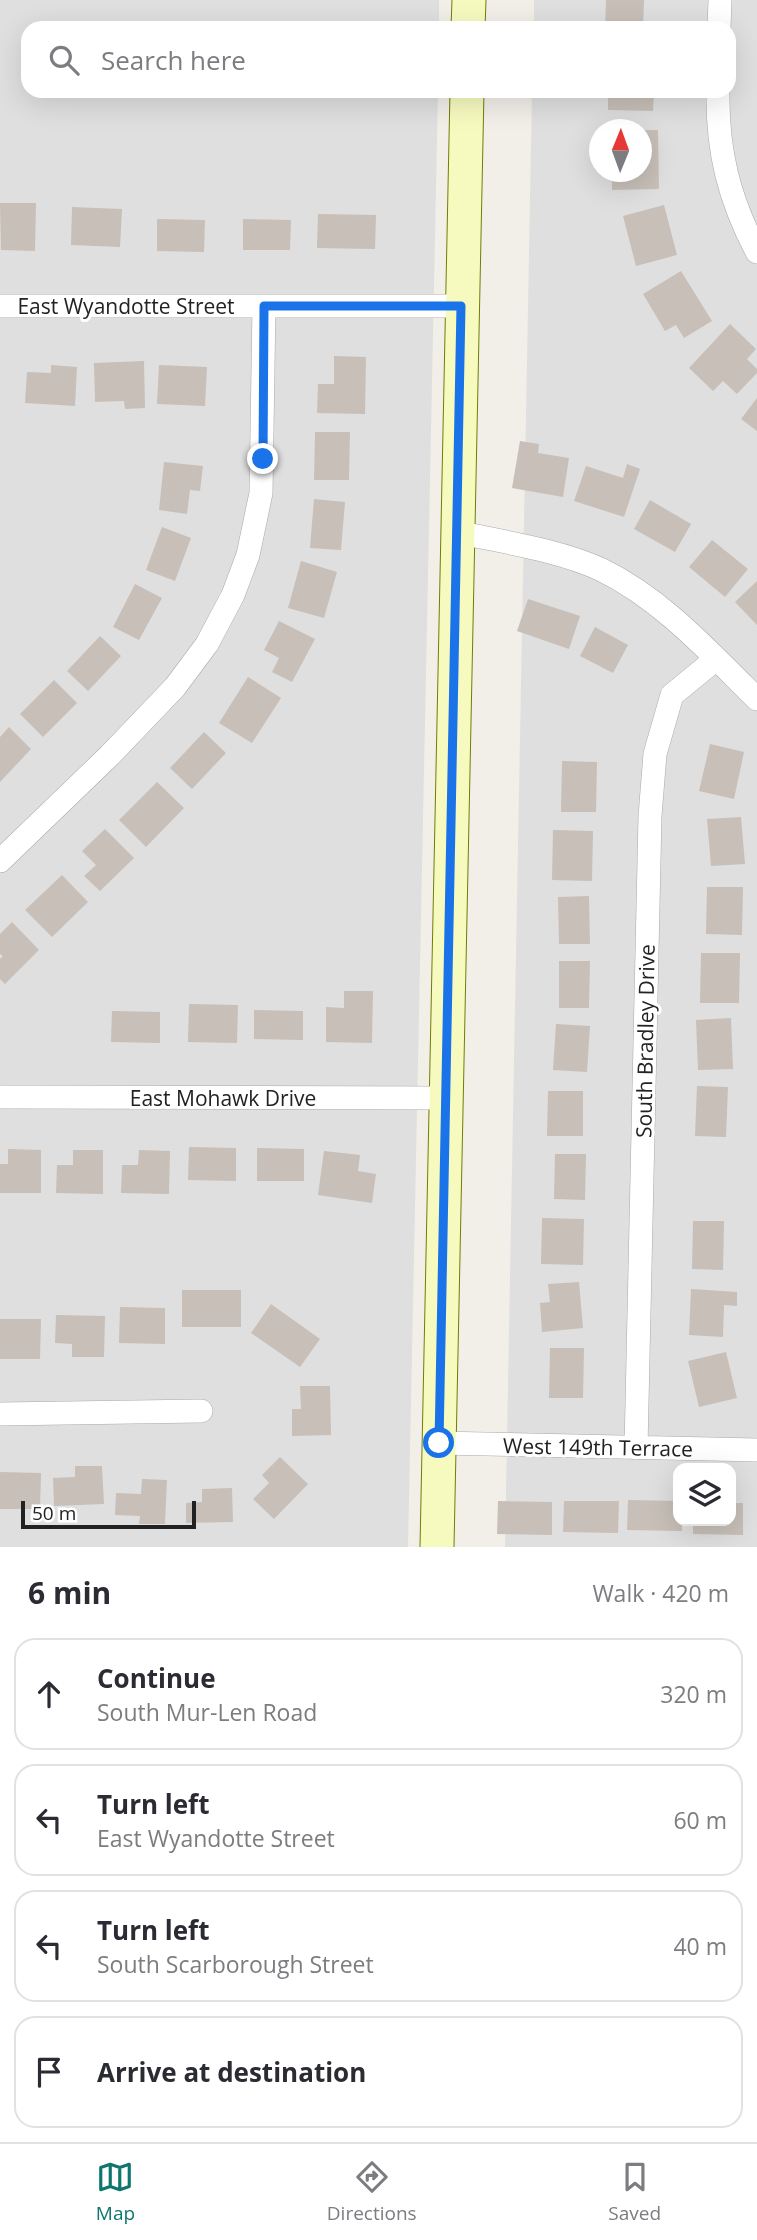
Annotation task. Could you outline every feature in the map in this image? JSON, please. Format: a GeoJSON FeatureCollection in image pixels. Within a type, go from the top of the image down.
{"type":"FeatureCollection","features":[{"type":"Feature","properties":{"kind":"main road"},"geometry":{"type":"LineString","coordinates":[[468,21],[469,0]]}},
{"type":"Feature","properties":{"kind":"main road"},"geometry":{"type":"LineString","coordinates":[[437,1547],[467,98]]}},
{"type":"Feature","properties":{"kind":"street"},"geometry":{"type":"LineString","coordinates":[[719,21],[720,0]]}},
{"type":"Feature","properties":{"kind":"street"},"geometry":{"type":"LineString","coordinates":[[718,98],[719,135],[726,178],[740,221],[757,252]]}},
{"type":"Feature","properties":{"kind":"street","name":"East Wyandotte Street"},"geometry":{"type":"LineString","coordinates":[[0,306],[461,306]]}},
{"type":"Feature","properties":{"kind":"street"},"geometry":{"type":"LineString","coordinates":[[0,861],[110,755],[175,687],[207,644],[233,595],[248,555],[261,493],[264,306]]}},
{"type":"Feature","properties":{"kind":"street"},"geometry":{"type":"LineString","coordinates":[[457,532],[563,556],[600,570],[666,611],[757,699]]}},
{"type":"Feature","properties":{"kind":"street","name":"South Bradley Drive"},"geometry":{"type":"LineString","coordinates":[[636,1448],[650,816],[655,754],[671,695],[716,659]]}},
{"type":"Feature","properties":{"kind":"street","name":"East Mohawk Drive"},"geometry":{"type":"LineString","coordinates":[[0,1097],[446,1098]]}},
{"type":"Feature","properties":{"kind":"street"},"geometry":{"type":"LineString","coordinates":[[0,1415],[201,1411]]}},
{"type":"Feature","properties":{"kind":"street","name":"West 149th Terrace"},"geometry":{"type":"LineString","coordinates":[[439,1443],[757,1450]]}},
{"type":"Feature","properties":{"kind":"shaded area"},"geometry":{"type":"Polygon","coordinates":[[[0,0],[439,0],[439,21],[21,21],[21,98],[438,98],[408,1547],[0,1547],[0,0]]]}},
{"type":"Feature","properties":{"kind":"shaded area"},"geometry":{"type":"Polygon","coordinates":[[[534,0],[757,0],[757,1547],[505,1547],[532,98],[736,98],[736,21],[534,21],[534,0]]]}},
{"type":"Feature","properties":{"kind":"building"},"geometry":{"type":"Polygon","coordinates":[[[606,0],[644,0],[643,21],[605,21],[606,0]]]}},
{"type":"Feature","properties":{"kind":"building"},"geometry":{"type":"Polygon","coordinates":[[[608,98],[654,98],[653,111],[608,110],[608,98]]]}},
{"type":"Feature","properties":{"kind":"building"},"geometry":{"type":"Polygon","coordinates":[[[652,130],[658,130],[659,189],[612,190],[612,182],[652,182],[652,130]]]}},
{"type":"Feature","properties":{"kind":"building"},"geometry":{"type":"Polygon","coordinates":[[[0,203],[36,203],[35,251],[1,250],[0,203]]]}},
{"type":"Feature","properties":{"kind":"building"},"geometry":{"type":"Polygon","coordinates":[[[664,205],[677,255],[636,266],[623,216],[664,205]]]}},
{"type":"Feature","properties":{"kind":"building"},"geometry":{"type":"Polygon","coordinates":[[[72,207],[122,209],[120,247],[71,245],[72,207]]]}},
{"type":"Feature","properties":{"kind":"building"},"geometry":{"type":"Polygon","coordinates":[[[318,214],[376,215],[375,249],[317,248],[318,214]]]}},
{"type":"Feature","properties":{"kind":"building"},"geometry":{"type":"Polygon","coordinates":[[[157,219],[205,220],[204,252],[157,251],[157,219]]]}},
{"type":"Feature","properties":{"kind":"building"},"geometry":{"type":"Polygon","coordinates":[[[243,219],[291,220],[290,250],[243,250],[243,219]]]}},
{"type":"Feature","properties":{"kind":"building"},"geometry":{"type":"Polygon","coordinates":[[[681,271],[712,321],[684,338],[676,325],[665,331],[643,294],[681,271]]]}},
{"type":"Feature","properties":{"kind":"building"},"geometry":{"type":"Polygon","coordinates":[[[730,324],[756,349],[747,359],[757,369],[757,373],[737,394],[723,381],[713,391],[689,368],[730,324]]]}},
{"type":"Feature","properties":{"kind":"building"},"geometry":{"type":"Polygon","coordinates":[[[334,356],[366,357],[365,414],[317,413],[318,384],[334,384],[334,356]]]}},
{"type":"Feature","properties":{"kind":"building"},"geometry":{"type":"Polygon","coordinates":[[[144,361],[145,408],[125,409],[124,401],[95,402],[94,363],[144,361]]]}},
{"type":"Feature","properties":{"kind":"building"},"geometry":{"type":"Polygon","coordinates":[[[51,365],[77,367],[75,406],[25,403],[27,372],[51,373],[51,365]]]}},
{"type":"Feature","properties":{"kind":"building"},"geometry":{"type":"Polygon","coordinates":[[[159,365],[207,367],[205,406],[157,404],[159,365]]]}},
{"type":"Feature","properties":{"kind":"building"},"geometry":{"type":"Polygon","coordinates":[[[757,398],[757,431],[741,419],[757,398]]]}},
{"type":"Feature","properties":{"kind":"building"},"geometry":{"type":"Polygon","coordinates":[[[315,432],[350,432],[349,480],[314,480],[315,432]]]}},
{"type":"Feature","properties":{"kind":"building"},"geometry":{"type":"Polygon","coordinates":[[[520,441],[539,444],[538,453],[569,458],[563,497],[512,488],[520,441]]]}},
{"type":"Feature","properties":{"kind":"building"},"geometry":{"type":"Polygon","coordinates":[[[164,462],[203,466],[200,491],[190,490],[187,514],[159,510],[164,462]]]}},
{"type":"Feature","properties":{"kind":"building"},"geometry":{"type":"Polygon","coordinates":[[[627,464],[640,469],[624,517],[574,501],[586,466],[623,478],[627,464]]]}},
{"type":"Feature","properties":{"kind":"building"},"geometry":{"type":"Polygon","coordinates":[[[314,499],[345,502],[341,550],[310,548],[314,499]]]}},
{"type":"Feature","properties":{"kind":"building"},"geometry":{"type":"Polygon","coordinates":[[[650,500],[691,524],[675,552],[634,529],[650,500]]]}},
{"type":"Feature","properties":{"kind":"building"},"geometry":{"type":"Polygon","coordinates":[[[162,527],[191,538],[175,581],[146,570],[162,527]]]}},
{"type":"Feature","properties":{"kind":"building"},"geometry":{"type":"Polygon","coordinates":[[[712,540],[748,569],[725,597],[689,567],[712,540]]]}},
{"type":"Feature","properties":{"kind":"building"},"geometry":{"type":"Polygon","coordinates":[[[301,561],[337,572],[324,618],[288,608],[301,561]]]}},
{"type":"Feature","properties":{"kind":"building"},"geometry":{"type":"Polygon","coordinates":[[[757,581],[757,625],[735,602],[757,581]]]}},
{"type":"Feature","properties":{"kind":"building"},"geometry":{"type":"Polygon","coordinates":[[[135,584],[162,598],[139,640],[113,627],[135,584]]]}},
{"type":"Feature","properties":{"kind":"building"},"geometry":{"type":"Polygon","coordinates":[[[528,599],[580,616],[569,649],[517,631],[528,599]]]}},
{"type":"Feature","properties":{"kind":"building"},"geometry":{"type":"Polygon","coordinates":[[[279,621],[315,639],[292,682],[272,672],[279,658],[264,650],[279,621]]]}},
{"type":"Feature","properties":{"kind":"building"},"geometry":{"type":"Polygon","coordinates":[[[595,627],[628,645],[613,673],[580,656],[595,627]]]}},
{"type":"Feature","properties":{"kind":"building"},"geometry":{"type":"Polygon","coordinates":[[[100,636],[121,656],[88,691],[67,671],[100,636]]]}},
{"type":"Feature","properties":{"kind":"building"},"geometry":{"type":"Polygon","coordinates":[[[248,677],[281,698],[252,743],[219,723],[248,677]]]}},
{"type":"Feature","properties":{"kind":"building"},"geometry":{"type":"Polygon","coordinates":[[[54,680],[77,703],[43,737],[20,714],[54,680]]]}},
{"type":"Feature","properties":{"kind":"building"},"geometry":{"type":"Polygon","coordinates":[[[9,727],[31,749],[0,782],[0,737],[9,727]]]}},
{"type":"Feature","properties":{"kind":"building"},"geometry":{"type":"Polygon","coordinates":[[[204,732],[226,753],[192,789],[170,768],[204,732]]]}},
{"type":"Feature","properties":{"kind":"building"},"geometry":{"type":"Polygon","coordinates":[[[710,744],[744,752],[734,799],[699,791],[710,744]]]}},
{"type":"Feature","properties":{"kind":"building"},"geometry":{"type":"Polygon","coordinates":[[[562,761],[597,762],[596,812],[561,812],[562,761]]]}},
{"type":"Feature","properties":{"kind":"building"},"geometry":{"type":"Polygon","coordinates":[[[157,782],[184,808],[146,847],[119,820],[157,782]]]}},
{"type":"Feature","properties":{"kind":"building"},"geometry":{"type":"Polygon","coordinates":[[[741,817],[745,864],[711,866],[707,819],[741,817]]]}},
{"type":"Feature","properties":{"kind":"building"},"geometry":{"type":"Polygon","coordinates":[[[105,829],[134,858],[100,891],[84,876],[96,865],[82,851],[105,829]]]}},
{"type":"Feature","properties":{"kind":"building"},"geometry":{"type":"Polygon","coordinates":[[[553,830],[593,831],[592,881],[552,880],[553,830]]]}},
{"type":"Feature","properties":{"kind":"building"},"geometry":{"type":"Polygon","coordinates":[[[62,875],[88,902],[52,937],[25,910],[62,875]]]}},
{"type":"Feature","properties":{"kind":"building"},"geometry":{"type":"Polygon","coordinates":[[[707,887],[743,887],[742,935],[706,934],[707,887]]]}},
{"type":"Feature","properties":{"kind":"building"},"geometry":{"type":"Polygon","coordinates":[[[589,896],[590,944],[559,944],[558,897],[589,896]]]}},
{"type":"Feature","properties":{"kind":"building"},"geometry":{"type":"Polygon","coordinates":[[[12,922],[39,950],[5,984],[0,979],[0,959],[3,956],[0,954],[0,934],[12,922]]]}},
{"type":"Feature","properties":{"kind":"building"},"geometry":{"type":"Polygon","coordinates":[[[701,953],[740,953],[739,1003],[700,1003],[701,953]]]}},
{"type":"Feature","properties":{"kind":"building"},"geometry":{"type":"Polygon","coordinates":[[[559,961],[590,961],[589,1008],[559,1008],[559,961]]]}},
{"type":"Feature","properties":{"kind":"building"},"geometry":{"type":"Polygon","coordinates":[[[344,991],[373,991],[372,1043],[326,1042],[326,1007],[344,1008],[344,991]]]}},
{"type":"Feature","properties":{"kind":"building"},"geometry":{"type":"Polygon","coordinates":[[[189,1004],[238,1005],[237,1043],[188,1042],[189,1004]]]}},
{"type":"Feature","properties":{"kind":"building"},"geometry":{"type":"Polygon","coordinates":[[[254,1010],[303,1011],[303,1040],[254,1039],[254,1010]]]}},
{"type":"Feature","properties":{"kind":"building"},"geometry":{"type":"Polygon","coordinates":[[[112,1011],[160,1012],[160,1043],[111,1042],[112,1011]]]}},
{"type":"Feature","properties":{"kind":"building"},"geometry":{"type":"Polygon","coordinates":[[[731,1018],[733,1069],[698,1070],[696,1020],[731,1018]]]}},
{"type":"Feature","properties":{"kind":"building"},"geometry":{"type":"Polygon","coordinates":[[[556,1024],[590,1026],[587,1072],[553,1070],[556,1024]]]}},
{"type":"Feature","properties":{"kind":"building"},"geometry":{"type":"Polygon","coordinates":[[[697,1086],[728,1087],[726,1137],[695,1136],[697,1086]]]}},
{"type":"Feature","properties":{"kind":"building"},"geometry":{"type":"Polygon","coordinates":[[[548,1091],[583,1091],[583,1136],[547,1136],[548,1091]]]}},
{"type":"Feature","properties":{"kind":"building"},"geometry":{"type":"Polygon","coordinates":[[[189,1147],[236,1148],[236,1181],[188,1180],[189,1147]]]}},
{"type":"Feature","properties":{"kind":"building"},"geometry":{"type":"Polygon","coordinates":[[[257,1148],[304,1149],[304,1181],[257,1181],[257,1148]]]}},
{"type":"Feature","properties":{"kind":"building"},"geometry":{"type":"Polygon","coordinates":[[[8,1149],[41,1150],[41,1193],[0,1193],[0,1164],[8,1164],[8,1149]]]}},
{"type":"Feature","properties":{"kind":"building"},"geometry":{"type":"Polygon","coordinates":[[[73,1150],[103,1150],[103,1194],[56,1193],[57,1165],[73,1165],[73,1150]]]}},
{"type":"Feature","properties":{"kind":"building"},"geometry":{"type":"Polygon","coordinates":[[[139,1150],[170,1151],[169,1194],[121,1193],[122,1165],[138,1165],[139,1150]]]}},
{"type":"Feature","properties":{"kind":"building"},"geometry":{"type":"Polygon","coordinates":[[[324,1151],[360,1155],[358,1171],[376,1174],[372,1203],[318,1195],[324,1151]]]}},
{"type":"Feature","properties":{"kind":"building"},"geometry":{"type":"Polygon","coordinates":[[[555,1154],[586,1154],[585,1200],[554,1199],[555,1154]]]}},
{"type":"Feature","properties":{"kind":"building"},"geometry":{"type":"Polygon","coordinates":[[[542,1218],[584,1219],[583,1265],[541,1264],[542,1218]]]}},
{"type":"Feature","properties":{"kind":"building"},"geometry":{"type":"Polygon","coordinates":[[[693,1221],[724,1221],[723,1270],[692,1269],[693,1221]]]}},
{"type":"Feature","properties":{"kind":"building"},"geometry":{"type":"Polygon","coordinates":[[[579,1282],[583,1328],[542,1332],[540,1303],[550,1302],[548,1284],[579,1282]]]}},
{"type":"Feature","properties":{"kind":"building"},"geometry":{"type":"Polygon","coordinates":[[[691,1289],[737,1292],[737,1306],[724,1305],[723,1337],[689,1335],[691,1289]]]}},
{"type":"Feature","properties":{"kind":"building"},"geometry":{"type":"Polygon","coordinates":[[[182,1290],[241,1290],[241,1327],[182,1327],[182,1290]]]}},
{"type":"Feature","properties":{"kind":"building"},"geometry":{"type":"Polygon","coordinates":[[[271,1304],[320,1339],[300,1367],[251,1333],[271,1304]]]}},
{"type":"Feature","properties":{"kind":"building"},"geometry":{"type":"Polygon","coordinates":[[[120,1307],[165,1308],[165,1344],[119,1343],[120,1307]]]}},
{"type":"Feature","properties":{"kind":"building"},"geometry":{"type":"Polygon","coordinates":[[[56,1315],[105,1316],[104,1357],[72,1357],[72,1344],[55,1343],[56,1315]]]}},
{"type":"Feature","properties":{"kind":"building"},"geometry":{"type":"Polygon","coordinates":[[[0,1319],[41,1319],[40,1359],[0,1359],[0,1319]]]}},
{"type":"Feature","properties":{"kind":"building"},"geometry":{"type":"Polygon","coordinates":[[[550,1348],[584,1348],[583,1398],[549,1398],[550,1348]]]}},
{"type":"Feature","properties":{"kind":"building"},"geometry":{"type":"Polygon","coordinates":[[[726,1352],[737,1398],[699,1407],[688,1361],[726,1352]]]}},
{"type":"Feature","properties":{"kind":"building"},"geometry":{"type":"Polygon","coordinates":[[[300,1386],[330,1386],[331,1435],[292,1436],[292,1409],[301,1409],[300,1386]]]}},
{"type":"Feature","properties":{"kind":"building"},"geometry":{"type":"Polygon","coordinates":[[[280,1457],[308,1484],[274,1519],[253,1499],[269,1483],[262,1475],[280,1457]]]}},
{"type":"Feature","properties":{"kind":"building"},"geometry":{"type":"Polygon","coordinates":[[[75,1466],[102,1466],[104,1504],[54,1506],[53,1478],[75,1477],[75,1466]]]}},
{"type":"Feature","properties":{"kind":"building"},"geometry":{"type":"Polygon","coordinates":[[[0,1472],[41,1473],[40,1509],[0,1509],[0,1472]]]}},
{"type":"Feature","properties":{"kind":"building"},"geometry":{"type":"Polygon","coordinates":[[[142,1479],[167,1480],[165,1524],[139,1524],[140,1516],[115,1515],[116,1493],[141,1494],[142,1479]]]}},
{"type":"Feature","properties":{"kind":"building"},"geometry":{"type":"Polygon","coordinates":[[[232,1488],[233,1522],[186,1523],[186,1503],[202,1502],[202,1489],[232,1488]]]}},
{"type":"Feature","properties":{"kind":"building"},"geometry":{"type":"Polygon","coordinates":[[[628,1500],[673,1501],[673,1526],[682,1526],[682,1531],[627,1530],[628,1500]]]}},
{"type":"Feature","properties":{"kind":"building"},"geometry":{"type":"Polygon","coordinates":[[[498,1501],[552,1502],[552,1535],[497,1534],[498,1501]]]}},
{"type":"Feature","properties":{"kind":"building"},"geometry":{"type":"Polygon","coordinates":[[[564,1501],[619,1501],[618,1533],[563,1532],[564,1501]]]}},
{"type":"Feature","properties":{"kind":"building"},"geometry":{"type":"Polygon","coordinates":[[[736,1503],[743,1503],[743,1535],[693,1534],[693,1526],[736,1526],[736,1503]]]}},
{"type":"Feature","properties":{"kind":"route"},"geometry":{"type":"LineString","coordinates":[[263,459],[264,306],[461,306],[439,1443]]}}]}
